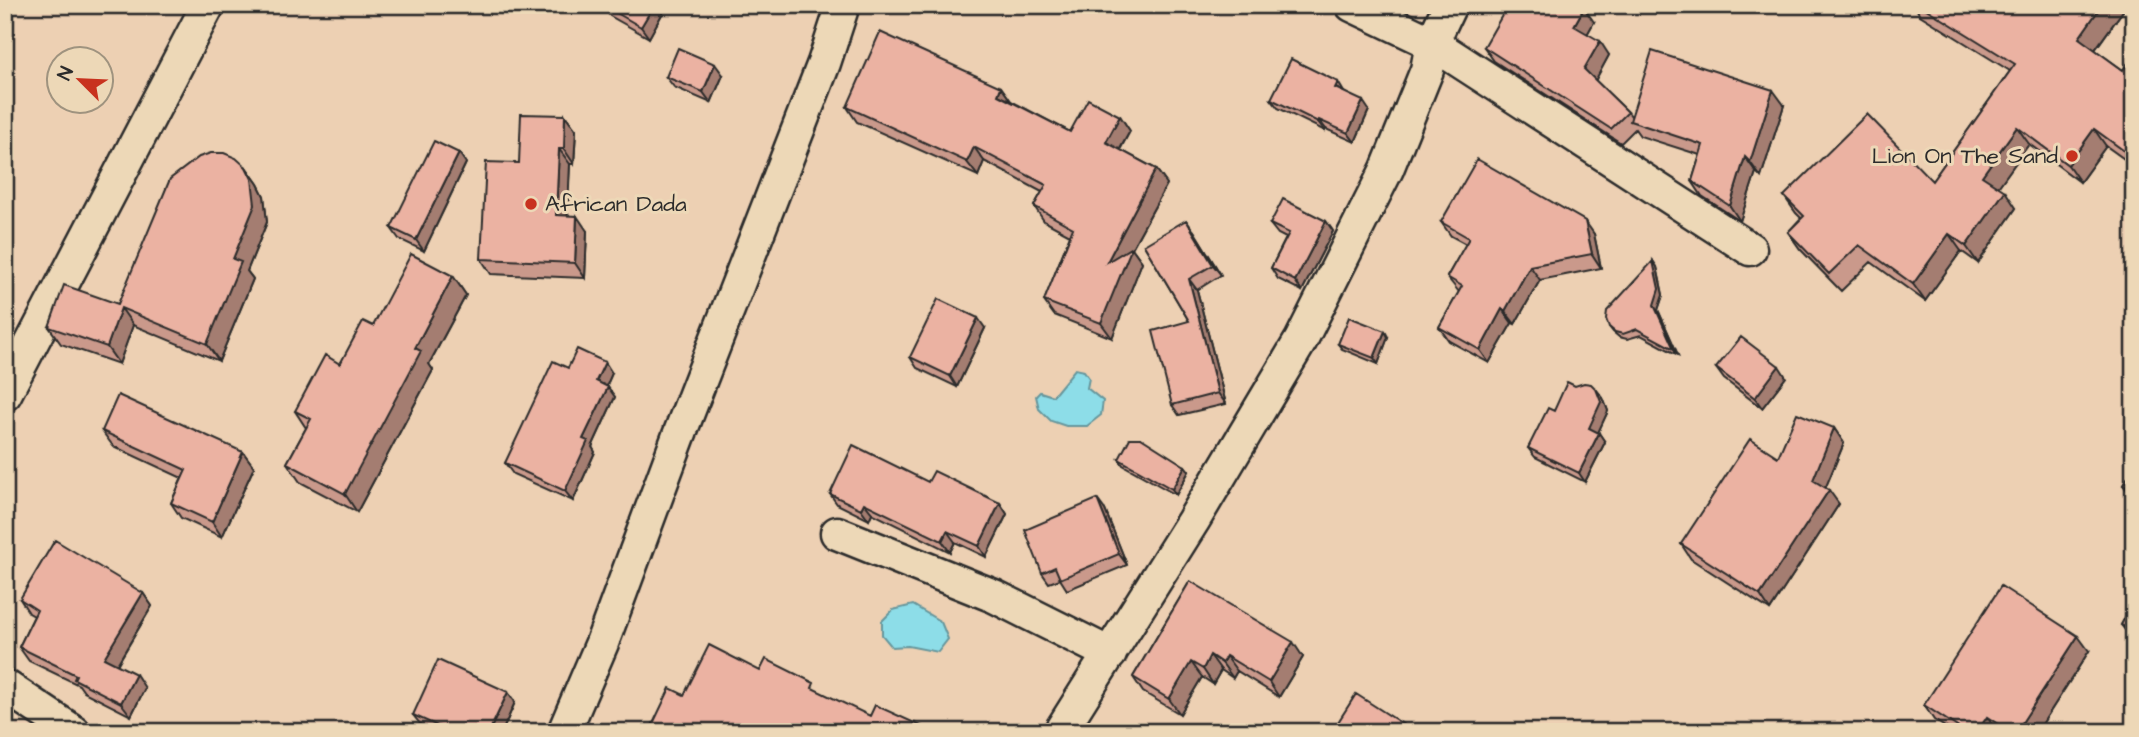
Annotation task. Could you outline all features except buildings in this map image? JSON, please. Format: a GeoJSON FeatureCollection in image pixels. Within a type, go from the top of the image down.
{"type":"FeatureCollection","features":[{"type":"Feature","properties":{"kind":"street"},"geometry":{"type":"LineString","coordinates":[[5,394],[208,5]]}},
{"type":"Feature","properties":{"kind":"street"},"geometry":{"type":"LineString","coordinates":[[564,732],[602,643],[844,5]]}},
{"type":"Feature","properties":{"kind":"street"},"geometry":{"type":"LineString","coordinates":[[1352,5],[1432,43],[1749,249]]}},
{"type":"Feature","properties":{"kind":"street"},"geometry":{"type":"LineString","coordinates":[[1060,732],[1194,521],[1301,340],[1387,169],[1427,70],[1432,43],[1450,5]]}},
{"type":"Feature","properties":{"kind":"street"},"geometry":{"type":"LineString","coordinates":[[837,533],[994,596],[1110,654]]}},
{"type":"Feature","properties":{"kind":"street"},"geometry":{"type":"LineString","coordinates":[[5,686],[74,732]]}},
{"type":"Feature","properties":{"kind":"water"},"geometry":{"type":"Polygon","coordinates":[[[1075,369],[1084,371],[1089,378],[1087,388],[1103,401],[1101,415],[1087,426],[1066,426],[1051,421],[1039,409],[1036,396],[1040,392],[1053,396],[1075,369]]]}},
{"type":"Feature","properties":{"kind":"water"},"geometry":{"type":"Polygon","coordinates":[[[913,605],[941,622],[948,639],[938,652],[908,646],[892,647],[882,635],[882,621],[893,610],[913,605]]]}},
{"type":"Feature","properties":{"kind":"place","name":"Lion On The Sand"},"geometry":{"type":"Point","coordinates":[2072,156]}},
{"type":"Feature","properties":{"kind":"place","name":"African Dada"},"geometry":{"type":"Point","coordinates":[531,204]}}]}
